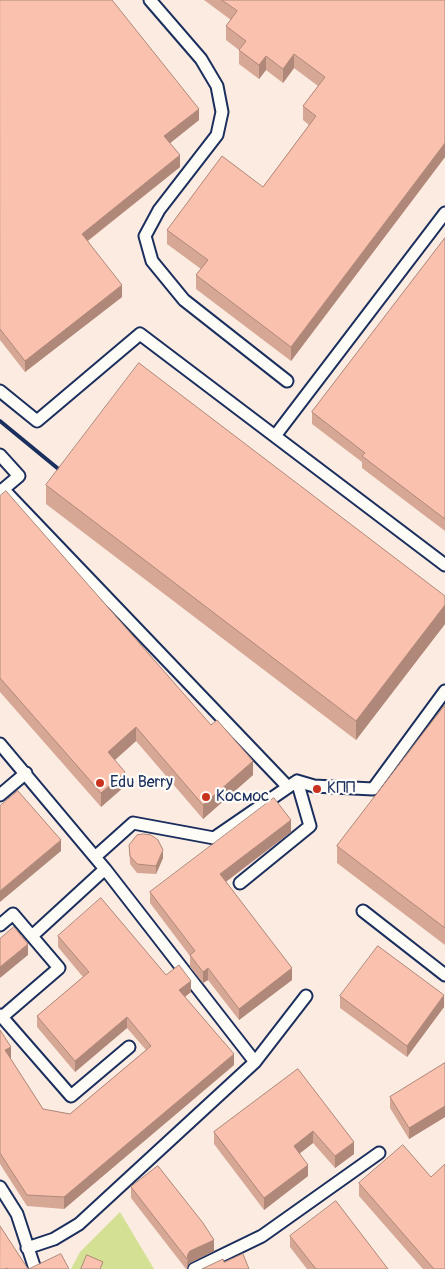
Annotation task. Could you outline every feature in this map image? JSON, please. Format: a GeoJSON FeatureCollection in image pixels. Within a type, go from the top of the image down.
{"type":"FeatureCollection","features":[{"type":"Feature","properties":{"kind":"lane"},"geometry":{"type":"LineString","coordinates":[[150,0],[201,59],[217,86],[222,112],[217,135],[159,210],[145,236],[152,261],[184,300],[287,381]]}},
{"type":"Feature","properties":{"kind":"lane"},"geometry":{"type":"LineString","coordinates":[[275,436],[445,213]]}},
{"type":"Feature","properties":{"kind":"lane"},"geometry":{"type":"LineString","coordinates":[[0,390],[37,421],[140,334],[445,564]]}},
{"type":"Feature","properties":{"kind":"lane"},"geometry":{"type":"LineString","coordinates":[[0,455],[19,476],[2,491],[292,784],[310,826],[240,883]]}},
{"type":"Feature","properties":{"kind":"lane"},"geometry":{"type":"LineString","coordinates":[[95,856],[133,823],[214,838],[292,784],[373,789],[445,691]]}},
{"type":"Feature","properties":{"kind":"lane"},"geometry":{"type":"LineString","coordinates":[[0,744],[95,856],[255,1062]]}},
{"type":"Feature","properties":{"kind":"lane"},"geometry":{"type":"LineString","coordinates":[[0,795],[26,774]]}},
{"type":"Feature","properties":{"kind":"lane"},"geometry":{"type":"LineString","coordinates":[[32,936],[105,869]]}},
{"type":"Feature","properties":{"kind":"lane"},"geometry":{"type":"LineString","coordinates":[[363,911],[445,975]]}},
{"type":"Feature","properties":{"kind":"lane"},"geometry":{"type":"LineString","coordinates":[[0,925],[13,914],[59,968],[1,1016],[71,1096],[129,1047]]}},
{"type":"Feature","properties":{"kind":"lane"},"geometry":{"type":"LineString","coordinates":[[27,1248],[54,1239],[79,1224],[255,1062],[306,996]]}},
{"type":"Feature","properties":{"kind":"lane"},"geometry":{"type":"LineString","coordinates":[[194,1269],[262,1236],[379,1153]]}},
{"type":"Feature","properties":{"kind":"lane"},"geometry":{"type":"LineString","coordinates":[[0,1187],[17,1214],[35,1269]]}},
{"type":"Feature","properties":{"kind":"shaded area"},"geometry":{"type":"Polygon","coordinates":[[[0,0],[445,0],[445,1269],[0,1269],[0,0]]]}},
{"type":"Feature","properties":{"kind":"green space"},"geometry":{"type":"Polygon","coordinates":[[[120,1212],[154,1269],[71,1269],[80,1252],[120,1212]]]}},
{"type":"Feature","properties":{"kind":"building"},"geometry":{"type":"Polygon","coordinates":[[[0,0],[112,0],[199,109],[164,136],[180,155],[82,234],[122,285],[25,361],[0,329],[0,0]]]}},
{"type":"Feature","properties":{"kind":"building"},"geometry":{"type":"Polygon","coordinates":[[[222,0],[445,0],[445,143],[291,347],[196,275],[208,260],[167,230],[222,156],[263,187],[316,116],[303,106],[325,77],[294,54],[283,69],[266,56],[259,65],[239,50],[246,41],[226,26],[237,11],[222,0]]]}},
{"type":"Feature","properties":{"kind":"building"},"geometry":{"type":"Polygon","coordinates":[[[445,238],[445,519],[362,456],[365,453],[312,412],[445,238]]]}},
{"type":"Feature","properties":{"kind":"building"},"geometry":{"type":"Polygon","coordinates":[[[139,363],[445,596],[445,605],[356,721],[46,485],[139,363]]]}},
{"type":"Feature","properties":{"kind":"building"},"geometry":{"type":"Polygon","coordinates":[[[6,491],[211,725],[217,720],[253,761],[203,805],[136,727],[108,752],[125,772],[101,793],[0,678],[0,496],[6,491]]]}},
{"type":"Feature","properties":{"kind":"building"},"geometry":{"type":"Polygon","coordinates":[[[445,705],[445,928],[337,846],[445,705]]]}},
{"type":"Feature","properties":{"kind":"building"},"geometry":{"type":"Polygon","coordinates":[[[18,791],[61,840],[0,891],[0,806],[18,791]]]}},
{"type":"Feature","properties":{"kind":"building"},"geometry":{"type":"Polygon","coordinates":[[[274,798],[291,820],[220,874],[292,968],[239,1009],[208,968],[203,972],[190,955],[195,951],[150,892],[274,798]]]}},
{"type":"Feature","properties":{"kind":"building"},"geometry":{"type":"Polygon","coordinates":[[[137,835],[151,835],[158,840],[163,850],[156,866],[137,864],[130,856],[129,845],[137,835]]]}},
{"type":"Feature","properties":{"kind":"building"},"geometry":{"type":"Polygon","coordinates":[[[101,898],[166,975],[179,965],[191,981],[179,990],[234,1054],[64,1197],[27,1195],[0,1153],[0,1030],[11,1047],[5,1050],[43,1109],[70,1114],[151,1046],[127,1017],[75,1061],[37,1016],[89,972],[58,936],[101,898]]]}},
{"type":"Feature","properties":{"kind":"building"},"geometry":{"type":"Polygon","coordinates":[[[14,927],[28,944],[0,967],[0,939],[14,927]]]}},
{"type":"Feature","properties":{"kind":"building"},"geometry":{"type":"Polygon","coordinates":[[[378,946],[444,995],[407,1046],[340,996],[378,946]]]}},
{"type":"Feature","properties":{"kind":"building"},"geometry":{"type":"Polygon","coordinates":[[[445,1063],[445,1106],[409,1128],[390,1097],[445,1063]]]}},
{"type":"Feature","properties":{"kind":"building"},"geometry":{"type":"Polygon","coordinates":[[[298,1069],[354,1142],[335,1156],[313,1131],[294,1146],[308,1165],[264,1198],[214,1132],[298,1069]]]}},
{"type":"Feature","properties":{"kind":"building"},"geometry":{"type":"Polygon","coordinates":[[[403,1145],[431,1177],[445,1164],[445,1269],[434,1269],[359,1183],[403,1145]]]}},
{"type":"Feature","properties":{"kind":"building"},"geometry":{"type":"Polygon","coordinates":[[[158,1166],[214,1240],[190,1251],[187,1259],[131,1187],[158,1166]]]}},
{"type":"Feature","properties":{"kind":"building"},"geometry":{"type":"Polygon","coordinates":[[[336,1201],[388,1269],[316,1269],[290,1236],[336,1201]]]}},
{"type":"Feature","properties":{"kind":"building"},"geometry":{"type":"Polygon","coordinates":[[[0,1226],[28,1269],[0,1269],[0,1226]]]}},
{"type":"Feature","properties":{"kind":"building"},"geometry":{"type":"Polygon","coordinates":[[[61,1254],[69,1269],[29,1269],[61,1254]]]}},
{"type":"Feature","properties":{"kind":"building"},"geometry":{"type":"Polygon","coordinates":[[[243,1254],[249,1269],[202,1269],[223,1259],[224,1262],[243,1254]]]}},
{"type":"Feature","properties":{"kind":"building"},"geometry":{"type":"Polygon","coordinates":[[[87,1255],[103,1262],[100,1269],[81,1269],[87,1255]]]}},
{"type":"Feature","properties":{"kind":"railway"},"geometry":{"type":"LineString","coordinates":[[0,421],[67,476]]}},
{"type":"Feature","properties":{"kind":"place","name":"Edu Berry"},"geometry":{"type":"Point","coordinates":[100,783]}},
{"type":"Feature","properties":{"kind":"place","name":"КПП"},"geometry":{"type":"Point","coordinates":[317,789]}},
{"type":"Feature","properties":{"kind":"place","name":"Космос"},"geometry":{"type":"Point","coordinates":[206,797]}}]}
